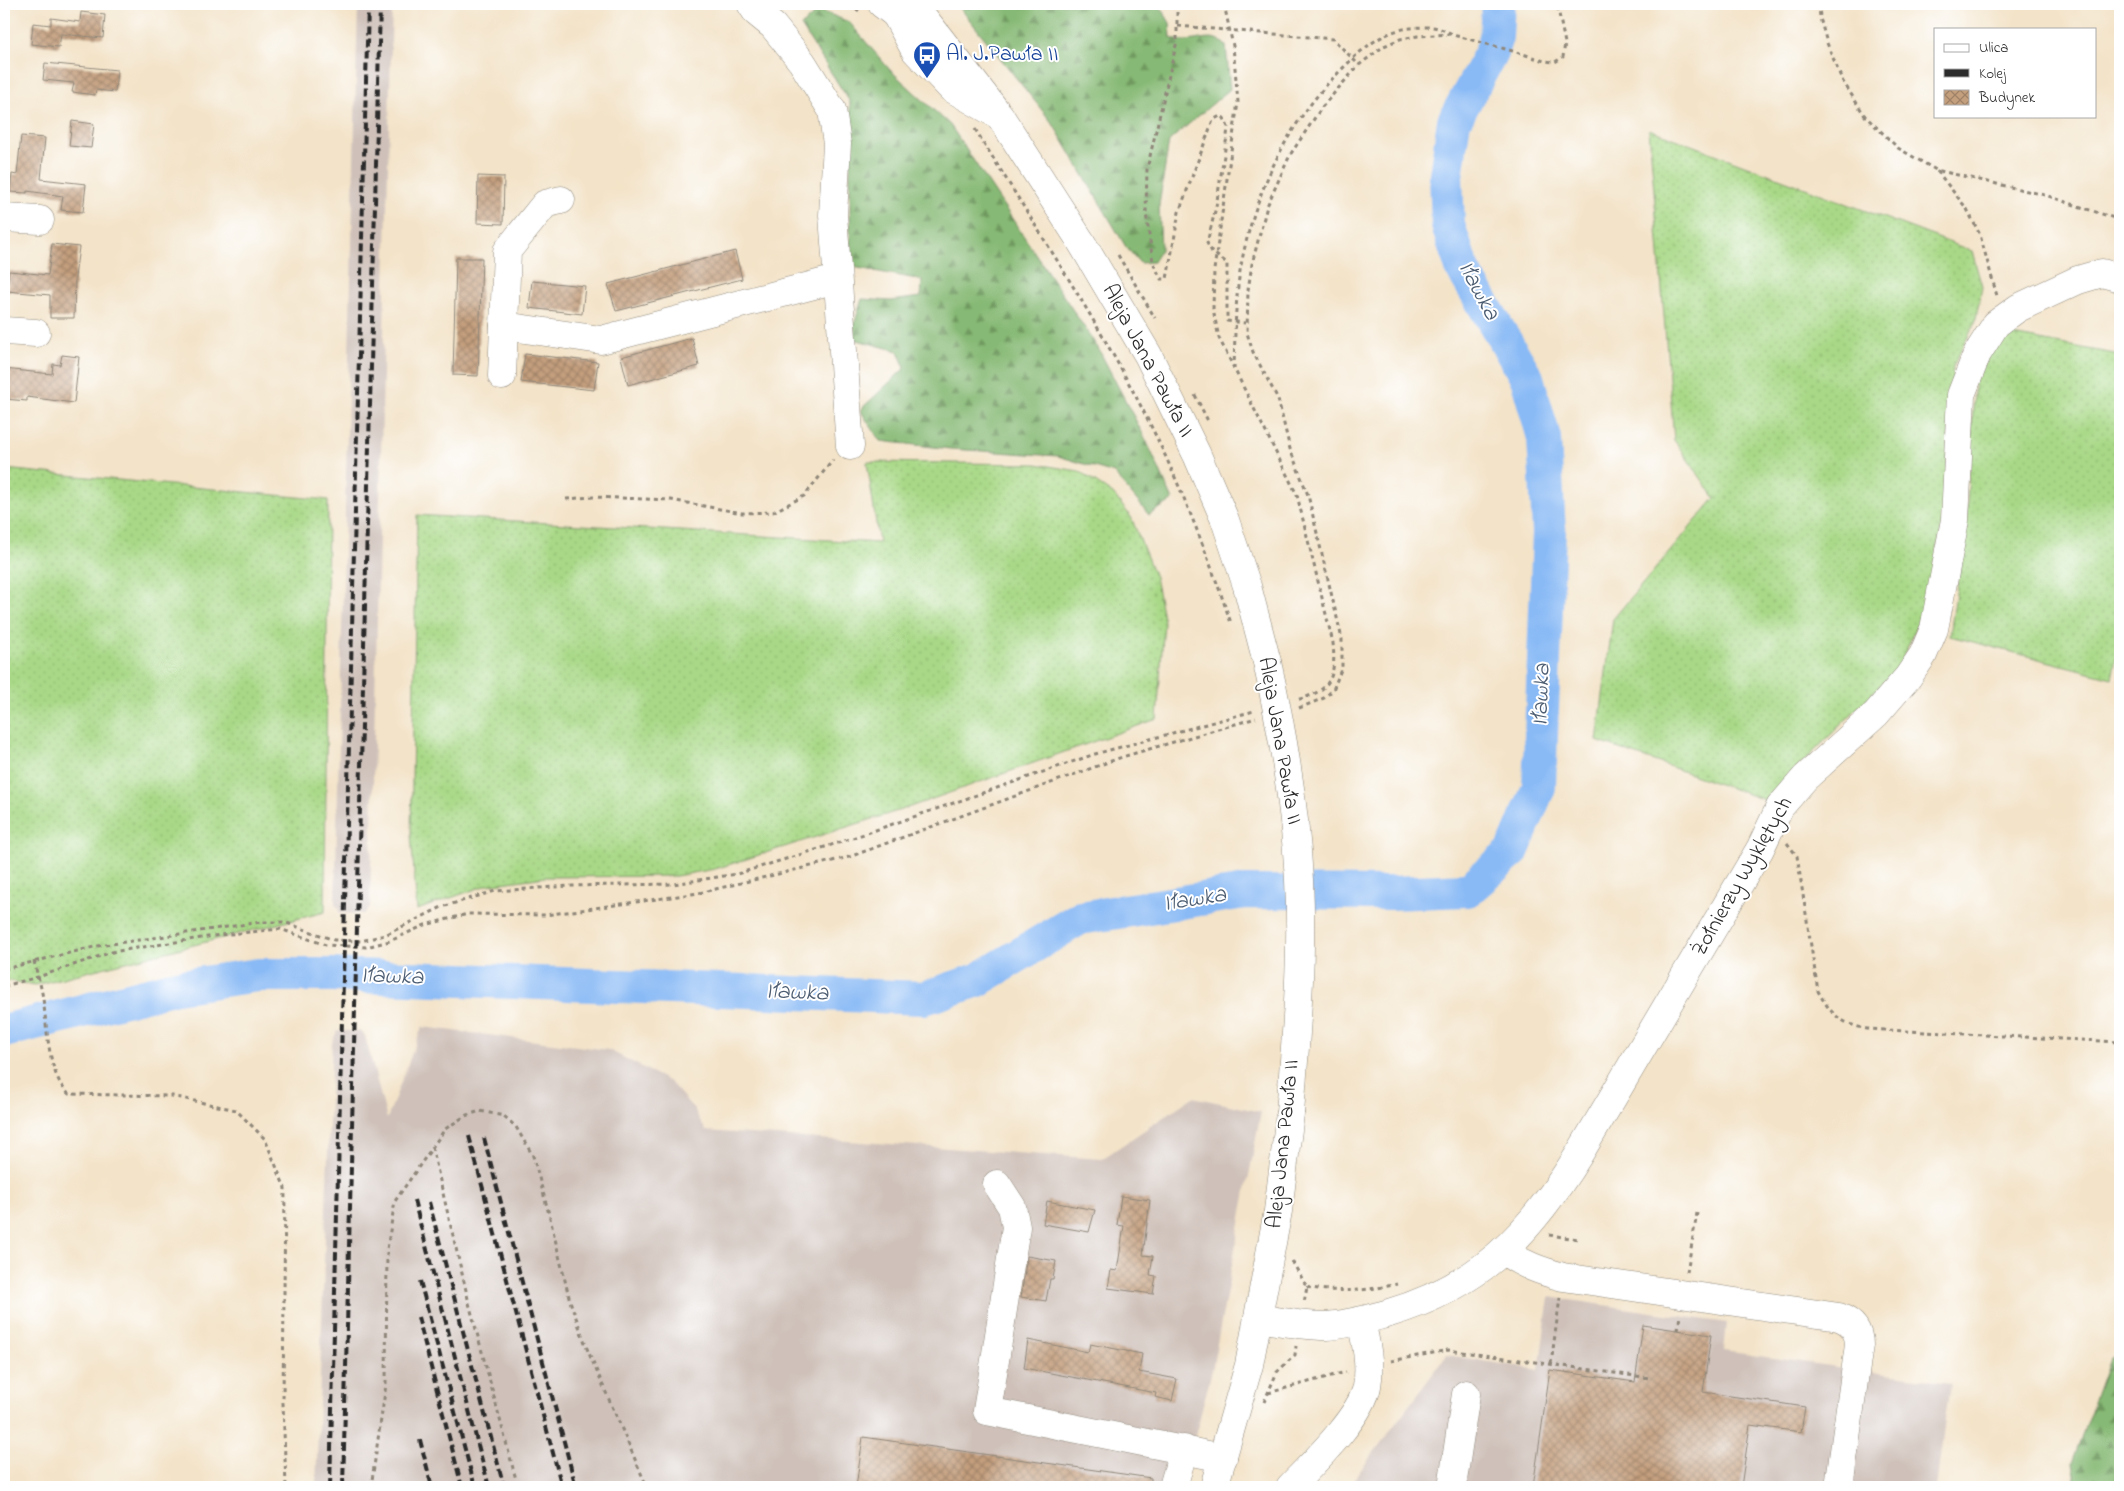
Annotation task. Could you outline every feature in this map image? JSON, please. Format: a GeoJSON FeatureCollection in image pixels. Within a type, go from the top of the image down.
{"type":"FeatureCollection","features":[{"type":"Feature","properties":{"kind":"street"},"geometry":{"type":"LineString","coordinates":[[751,4],[756,13],[774,15],[832,110],[838,144],[832,215],[837,279],[843,450]]}},
{"type":"Feature","properties":{"kind":"street"},"geometry":{"type":"LineString","coordinates":[[889,9],[915,50],[951,88],[1000,116]]}},
{"type":"Feature","properties":{"kind":"street","name":"Aleja Jana Pawła II"},"geometry":{"type":"LineString","coordinates":[[889,9],[960,65],[1000,116],[1080,240],[1148,355],[1197,455],[1225,520],[1247,586],[1282,728],[1292,798],[1299,881],[1299,988],[1290,1113],[1278,1211],[1249,1365],[1214,1487]]}},
{"type":"Feature","properties":{"kind":"street"},"geometry":{"type":"LineString","coordinates":[[502,376],[506,251],[545,204],[561,200]]}},
{"type":"Feature","properties":{"kind":"street"},"geometry":{"type":"LineString","coordinates":[[4,218],[40,220]]}},
{"type":"Feature","properties":{"kind":"street","name":"Żołnierzy Wyklętych"},"geometry":{"type":"LineString","coordinates":[[1258,1318],[1300,1325],[1328,1326],[1361,1321],[1400,1310],[1442,1293],[1476,1274],[1504,1251],[1528,1226],[1560,1185],[1760,849],[1780,807],[1805,778],[1876,714],[1908,677],[1923,655],[1934,628],[1955,520],[1961,395],[1977,354],[1996,324],[2018,308],[2078,280],[2102,273],[2120,278]]}},
{"type":"Feature","properties":{"kind":"street"},"geometry":{"type":"LineString","coordinates":[[504,326],[601,340],[837,279]]}},
{"type":"Feature","properties":{"kind":"street"},"geometry":{"type":"LineString","coordinates":[[4,331],[36,333]]}},
{"type":"Feature","properties":{"kind":"street"},"geometry":{"type":"LineString","coordinates":[[997,1184],[1012,1208],[1016,1227],[987,1411],[1223,1458]]}},
{"type":"Feature","properties":{"kind":"street"},"geometry":{"type":"LineString","coordinates":[[1504,1251],[1534,1270],[1563,1277],[1839,1317],[1847,1321],[1855,1328],[1859,1337],[1859,1345],[1839,1487]]}},
{"type":"Feature","properties":{"kind":"street"},"geometry":{"type":"LineString","coordinates":[[1290,1487],[1337,1436],[1356,1412],[1367,1389],[1369,1365],[1361,1321]]}},
{"type":"Feature","properties":{"kind":"street"},"geometry":{"type":"LineString","coordinates":[[1452,1487],[1466,1394]]}},
{"type":"Feature","properties":{"kind":"street"},"geometry":{"type":"LineString","coordinates":[[1173,1487],[1184,1449]]}},
{"type":"Feature","properties":{"kind":"path"},"geometry":{"type":"LineString","coordinates":[[849,4],[889,9]]}},
{"type":"Feature","properties":{"kind":"path"},"geometry":{"type":"LineString","coordinates":[[1177,4],[1177,41],[1147,169],[1146,213],[1153,262],[1161,279],[1167,279],[1172,264],[1179,212],[1213,120],[1220,116],[1227,122],[1228,127],[1216,207],[1207,244],[1208,248],[1227,263],[1226,318],[1230,322],[1246,323]]}},
{"type":"Feature","properties":{"kind":"path"},"geometry":{"type":"LineString","coordinates":[[1224,4],[1234,53],[1238,102],[1216,255],[1213,310],[1219,338],[1297,495],[1333,643],[1334,664],[1330,682],[1318,693],[1293,700]]}},
{"type":"Feature","properties":{"kind":"path"},"geometry":{"type":"LineString","coordinates":[[1234,369],[1235,323],[1240,272],[1251,221],[1280,152],[1309,108],[1352,59],[1370,44],[1397,30],[1434,27],[1452,34],[1555,62],[1563,57],[1565,43],[1557,4]]}},
{"type":"Feature","properties":{"kind":"path"},"geometry":{"type":"LineString","coordinates":[[1820,4],[1820,18],[1832,57],[1842,80],[1865,116],[1898,148],[1936,170],[2045,195],[2120,220]]}},
{"type":"Feature","properties":{"kind":"path"},"geometry":{"type":"LineString","coordinates":[[1178,26],[1333,39],[1359,66]]}},
{"type":"Feature","properties":{"kind":"path"},"geometry":{"type":"LineString","coordinates":[[1294,709],[1313,704],[1333,690],[1342,667],[1342,640],[1308,495],[1290,449],[1278,399],[1253,352],[1246,323],[1252,264],[1267,206],[1277,181],[1290,155],[1318,113],[1359,66],[1384,46],[1400,39],[1452,34]]}},
{"type":"Feature","properties":{"kind":"path"},"geometry":{"type":"LineString","coordinates":[[971,122],[1109,347],[1151,425],[1217,580],[1232,626]]}},
{"type":"Feature","properties":{"kind":"path"},"geometry":{"type":"LineString","coordinates":[[1936,170],[1967,209],[1980,235],[1997,291],[1996,324]]}},
{"type":"Feature","properties":{"kind":"path"},"geometry":{"type":"LineString","coordinates":[[566,499],[593,497],[671,500],[742,513],[773,512],[804,496],[843,450]]}},
{"type":"Feature","properties":{"kind":"path"},"geometry":{"type":"LineString","coordinates":[[4,969],[98,946],[190,931],[274,921],[295,925],[334,940],[361,941],[384,935],[442,907],[495,891],[560,886],[673,884],[737,874],[838,843],[1095,754],[1258,710]]}},
{"type":"Feature","properties":{"kind":"path"},"geometry":{"type":"LineString","coordinates":[[4,986],[38,977],[112,952],[230,934],[280,929],[338,947],[366,947],[390,941],[424,925],[468,914],[545,915],[699,893],[849,857],[1122,757],[1265,716]]}},
{"type":"Feature","properties":{"kind":"path"},"geometry":{"type":"LineString","coordinates":[[1769,832],[1787,842],[1797,856],[1818,991],[1829,1011],[1848,1025],[1868,1029],[2120,1042]]}},
{"type":"Feature","properties":{"kind":"path"},"geometry":{"type":"LineString","coordinates":[[34,961],[41,988],[53,1068],[63,1088],[69,1094],[172,1096],[236,1110],[265,1139],[285,1188],[283,1403],[286,1487]]}},
{"type":"Feature","properties":{"kind":"path"},"geometry":{"type":"LineString","coordinates":[[371,1487],[386,1385],[387,1249],[395,1201],[445,1129],[465,1116],[480,1111],[504,1116],[516,1127],[533,1156],[570,1301],[588,1351],[646,1487]]}},
{"type":"Feature","properties":{"kind":"path"},"geometry":{"type":"LineString","coordinates":[[432,1147],[469,1303],[518,1487]]}},
{"type":"Feature","properties":{"kind":"path"},"geometry":{"type":"LineString","coordinates":[[1558,1236],[1578,1239]]}},
{"type":"Feature","properties":{"kind":"path"},"geometry":{"type":"LineString","coordinates":[[1552,1364],[1563,1277]]}},
{"type":"Feature","properties":{"kind":"path"},"geometry":{"type":"LineString","coordinates":[[1307,1287],[1328,1291],[1383,1287],[1401,1283]]}},
{"type":"Feature","properties":{"kind":"path"},"geometry":{"type":"LineString","coordinates":[[1268,1393],[1369,1365],[1448,1350],[1650,1378]]}},
{"type":"Feature","properties":{"kind":"shaded area"},"geometry":{"type":"Polygon","coordinates":[[[358,4],[392,4],[370,907],[364,914],[339,913],[338,907],[335,905],[358,4]]]}},
{"type":"Feature","properties":{"kind":"shaded area"},"geometry":{"type":"Polygon","coordinates":[[[422,1027],[609,1050],[670,1082],[693,1108],[706,1131],[1102,1159],[1193,1097],[1261,1112],[1212,1370],[1182,1487],[316,1487],[332,1043],[337,1031],[361,1031],[365,1036],[387,1119],[422,1027]]]}},
{"type":"Feature","properties":{"kind":"shaded area"},"geometry":{"type":"Polygon","coordinates":[[[1549,1297],[1727,1323],[1724,1351],[1950,1383],[1936,1487],[1348,1487],[1447,1355],[1539,1370],[1549,1297]]]}},
{"type":"Feature","properties":{"kind":"green space"},"geometry":{"type":"Polygon","coordinates":[[[957,4],[1159,4],[1170,23],[1171,38],[1186,41],[1214,39],[1226,46],[1230,89],[1169,141],[1159,205],[1161,249],[1153,262],[1140,263],[1126,247],[1053,124],[957,4]]]}},
{"type":"Feature","properties":{"kind":"green space"},"geometry":{"type":"Polygon","coordinates":[[[819,10],[849,22],[890,70],[950,125],[1098,348],[1146,440],[1173,500],[1149,515],[1114,473],[1058,456],[951,449],[880,441],[860,410],[905,368],[898,351],[850,338],[862,299],[891,301],[921,297],[922,280],[853,267],[850,244],[850,102],[801,26],[819,10]]]}},
{"type":"Feature","properties":{"kind":"green space"},"geometry":{"type":"Polygon","coordinates":[[[1649,129],[1972,251],[1982,287],[1975,323],[1953,366],[1944,513],[1928,599],[1899,667],[1765,800],[1597,741],[1613,619],[1715,498],[1674,440],[1649,129]]]}},
{"type":"Feature","properties":{"kind":"green space"},"geometry":{"type":"Polygon","coordinates":[[[2002,333],[2120,355],[2120,639],[2112,678],[1950,636],[1966,523],[1975,378],[2002,333]]]}},
{"type":"Feature","properties":{"kind":"green space"},"geometry":{"type":"Polygon","coordinates":[[[867,462],[1036,464],[1079,471],[1113,494],[1131,517],[1155,577],[1164,622],[1157,719],[907,808],[715,869],[676,876],[545,877],[487,885],[417,910],[411,835],[417,515],[879,543],[867,462]]]}},
{"type":"Feature","properties":{"kind":"green space"},"geometry":{"type":"Polygon","coordinates":[[[4,469],[328,500],[325,912],[35,985],[4,980],[4,469]]]}},
{"type":"Feature","properties":{"kind":"green space"},"geometry":{"type":"Polygon","coordinates":[[[2120,1353],[2120,1487],[2076,1487],[2072,1463],[2110,1358],[2120,1353]]]}},
{"type":"Feature","properties":{"kind":"building"},"geometry":{"type":"Polygon","coordinates":[[[81,12],[105,15],[103,38],[61,34],[59,47],[31,44],[33,23],[51,25],[51,18],[80,22],[81,12]]]}},
{"type":"Feature","properties":{"kind":"building"},"geometry":{"type":"Polygon","coordinates":[[[45,63],[117,70],[115,92],[96,90],[95,95],[72,92],[74,83],[43,80],[45,63]]]}},
{"type":"Feature","properties":{"kind":"building"},"geometry":{"type":"Polygon","coordinates":[[[72,121],[94,124],[91,148],[69,146],[72,121]]]}},
{"type":"Feature","properties":{"kind":"building"},"geometry":{"type":"Polygon","coordinates":[[[21,136],[45,138],[41,179],[86,184],[83,212],[61,210],[63,196],[27,191],[27,193],[10,192],[12,174],[17,175],[21,136]]]}},
{"type":"Feature","properties":{"kind":"building"},"geometry":{"type":"Polygon","coordinates":[[[478,176],[504,177],[503,224],[477,223],[478,176]]]}},
{"type":"Feature","properties":{"kind":"building"},"geometry":{"type":"Polygon","coordinates":[[[52,244],[79,247],[75,277],[74,318],[50,318],[50,295],[7,291],[9,271],[48,275],[52,244]]]}},
{"type":"Feature","properties":{"kind":"building"},"geometry":{"type":"Polygon","coordinates":[[[735,251],[742,279],[616,311],[608,284],[735,251]]]}},
{"type":"Feature","properties":{"kind":"building"},"geometry":{"type":"Polygon","coordinates":[[[456,258],[482,258],[478,376],[453,375],[456,258]]]}},
{"type":"Feature","properties":{"kind":"building"},"geometry":{"type":"Polygon","coordinates":[[[532,281],[585,286],[582,314],[529,308],[532,281]]]}},
{"type":"Feature","properties":{"kind":"building"},"geometry":{"type":"Polygon","coordinates":[[[692,338],[699,366],[628,385],[621,357],[692,338]]]}},
{"type":"Feature","properties":{"kind":"building"},"geometry":{"type":"Polygon","coordinates":[[[525,354],[598,362],[594,390],[521,382],[525,354]]]}},
{"type":"Feature","properties":{"kind":"building"},"geometry":{"type":"Polygon","coordinates":[[[62,355],[79,357],[74,403],[27,397],[27,401],[4,399],[4,369],[52,374],[53,364],[60,365],[62,355]]]}},
{"type":"Feature","properties":{"kind":"building"},"geometry":{"type":"Polygon","coordinates":[[[1121,1196],[1150,1200],[1143,1255],[1153,1256],[1150,1275],[1156,1276],[1153,1294],[1108,1288],[1111,1270],[1117,1271],[1124,1226],[1117,1225],[1121,1196]]]}},
{"type":"Feature","properties":{"kind":"building"},"geometry":{"type":"Polygon","coordinates":[[[1047,1201],[1095,1210],[1089,1232],[1043,1224],[1047,1201]]]}},
{"type":"Feature","properties":{"kind":"building"},"geometry":{"type":"Polygon","coordinates":[[[1027,1256],[1056,1261],[1046,1301],[1021,1297],[1027,1256]]]}},
{"type":"Feature","properties":{"kind":"building"},"geometry":{"type":"Polygon","coordinates":[[[1643,1325],[1711,1335],[1703,1392],[1805,1407],[1801,1432],[1750,1425],[1741,1487],[1533,1487],[1550,1370],[1635,1382],[1643,1325]]]}},
{"type":"Feature","properties":{"kind":"building"},"geometry":{"type":"Polygon","coordinates":[[[1028,1340],[1088,1352],[1090,1344],[1142,1354],[1139,1372],[1177,1379],[1172,1401],[1155,1397],[1156,1393],[1024,1368],[1028,1340]]]}},
{"type":"Feature","properties":{"kind":"building"},"geometry":{"type":"Polygon","coordinates":[[[863,1437],[1151,1478],[1151,1487],[856,1487],[863,1437]]]}},
{"type":"Feature","properties":{"kind":"waterway","name":"Iławka"},"geometry":{"type":"LineString","coordinates":[[4,1031],[176,987],[258,975],[332,975],[924,998],[978,980],[1080,918],[1245,892],[1391,893],[1468,890],[1512,852],[1539,787],[1549,532],[1544,438],[1527,378],[1462,268],[1448,225],[1446,176],[1454,121],[1491,53],[1496,37],[1498,4]]}},
{"type":"Feature","properties":{"kind":"railway"},"geometry":{"type":"LineString","coordinates":[[330,1487],[368,4]]}},
{"type":"Feature","properties":{"kind":"railway"},"geometry":{"type":"LineString","coordinates":[[343,1487],[380,4]]}},
{"type":"Feature","properties":{"kind":"railway"},"geometry":{"type":"LineString","coordinates":[[469,1136],[562,1487]]}},
{"type":"Feature","properties":{"kind":"railway"},"geometry":{"type":"LineString","coordinates":[[484,1138],[576,1487]]}},
{"type":"Feature","properties":{"kind":"railway"},"geometry":{"type":"LineString","coordinates":[[414,1200],[489,1487]]}},
{"type":"Feature","properties":{"kind":"railway"},"geometry":{"type":"LineString","coordinates":[[429,1202],[504,1487]]}},
{"type":"Feature","properties":{"kind":"railway"},"geometry":{"type":"LineString","coordinates":[[420,1281],[475,1487]]}},
{"type":"Feature","properties":{"kind":"railway"},"geometry":{"type":"LineString","coordinates":[[418,1317],[462,1487]]}},
{"type":"Feature","properties":{"kind":"railway"},"geometry":{"type":"LineString","coordinates":[[420,1440],[432,1487]]}},
{"type":"Feature","properties":{"kind":"place","name":"Al. J.Pawła II"},"geometry":{"type":"Point","coordinates":[927,79]}}]}
